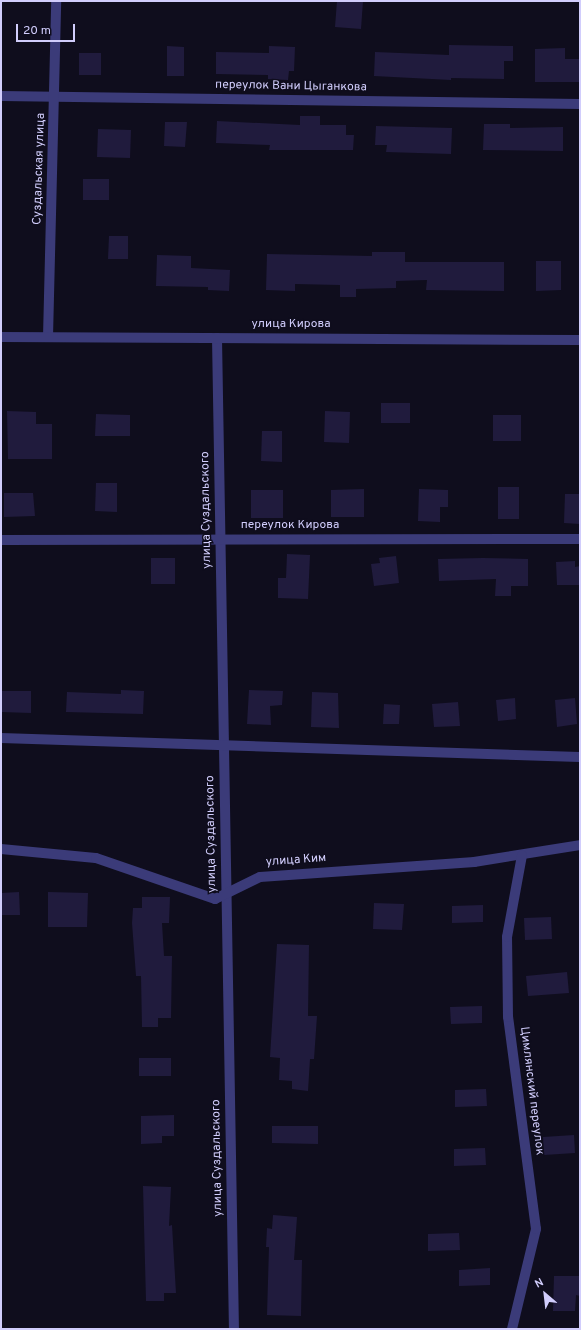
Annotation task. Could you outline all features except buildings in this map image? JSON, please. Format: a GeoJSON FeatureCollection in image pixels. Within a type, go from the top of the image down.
{"type":"FeatureCollection","features":[{"type":"Feature","properties":{"kind":"street","name":"Суздальская улица"},"geometry":{"type":"LineString","coordinates":[[48,337],[55,97],[56,1]]}},
{"type":"Feature","properties":{"kind":"street","name":"переулок Вани Цыганкова"},"geometry":{"type":"LineString","coordinates":[[1,96],[580,104]]}},
{"type":"Feature","properties":{"kind":"street","name":"улица Кирова"},"geometry":{"type":"LineString","coordinates":[[1,337],[580,340]]}},
{"type":"Feature","properties":{"kind":"street","name":"улица Суздальского"},"geometry":{"type":"LineString","coordinates":[[217,338],[234,1329]]}},
{"type":"Feature","properties":{"kind":"street","name":"переулок Кирова"},"geometry":{"type":"LineString","coordinates":[[1,540],[580,539]]}},
{"type":"Feature","properties":{"kind":"street"},"geometry":{"type":"LineString","coordinates":[[1,738],[580,758]]}},
{"type":"Feature","properties":{"kind":"street","name":"улица Ким"},"geometry":{"type":"LineString","coordinates":[[1,849],[96,858],[215,899],[260,877],[474,862],[580,845]]}},
{"type":"Feature","properties":{"kind":"street","name":"Цимлянский переулок"},"geometry":{"type":"LineString","coordinates":[[512,1329],[536,1229],[508,1016],[507,937],[522,855]]}}]}
